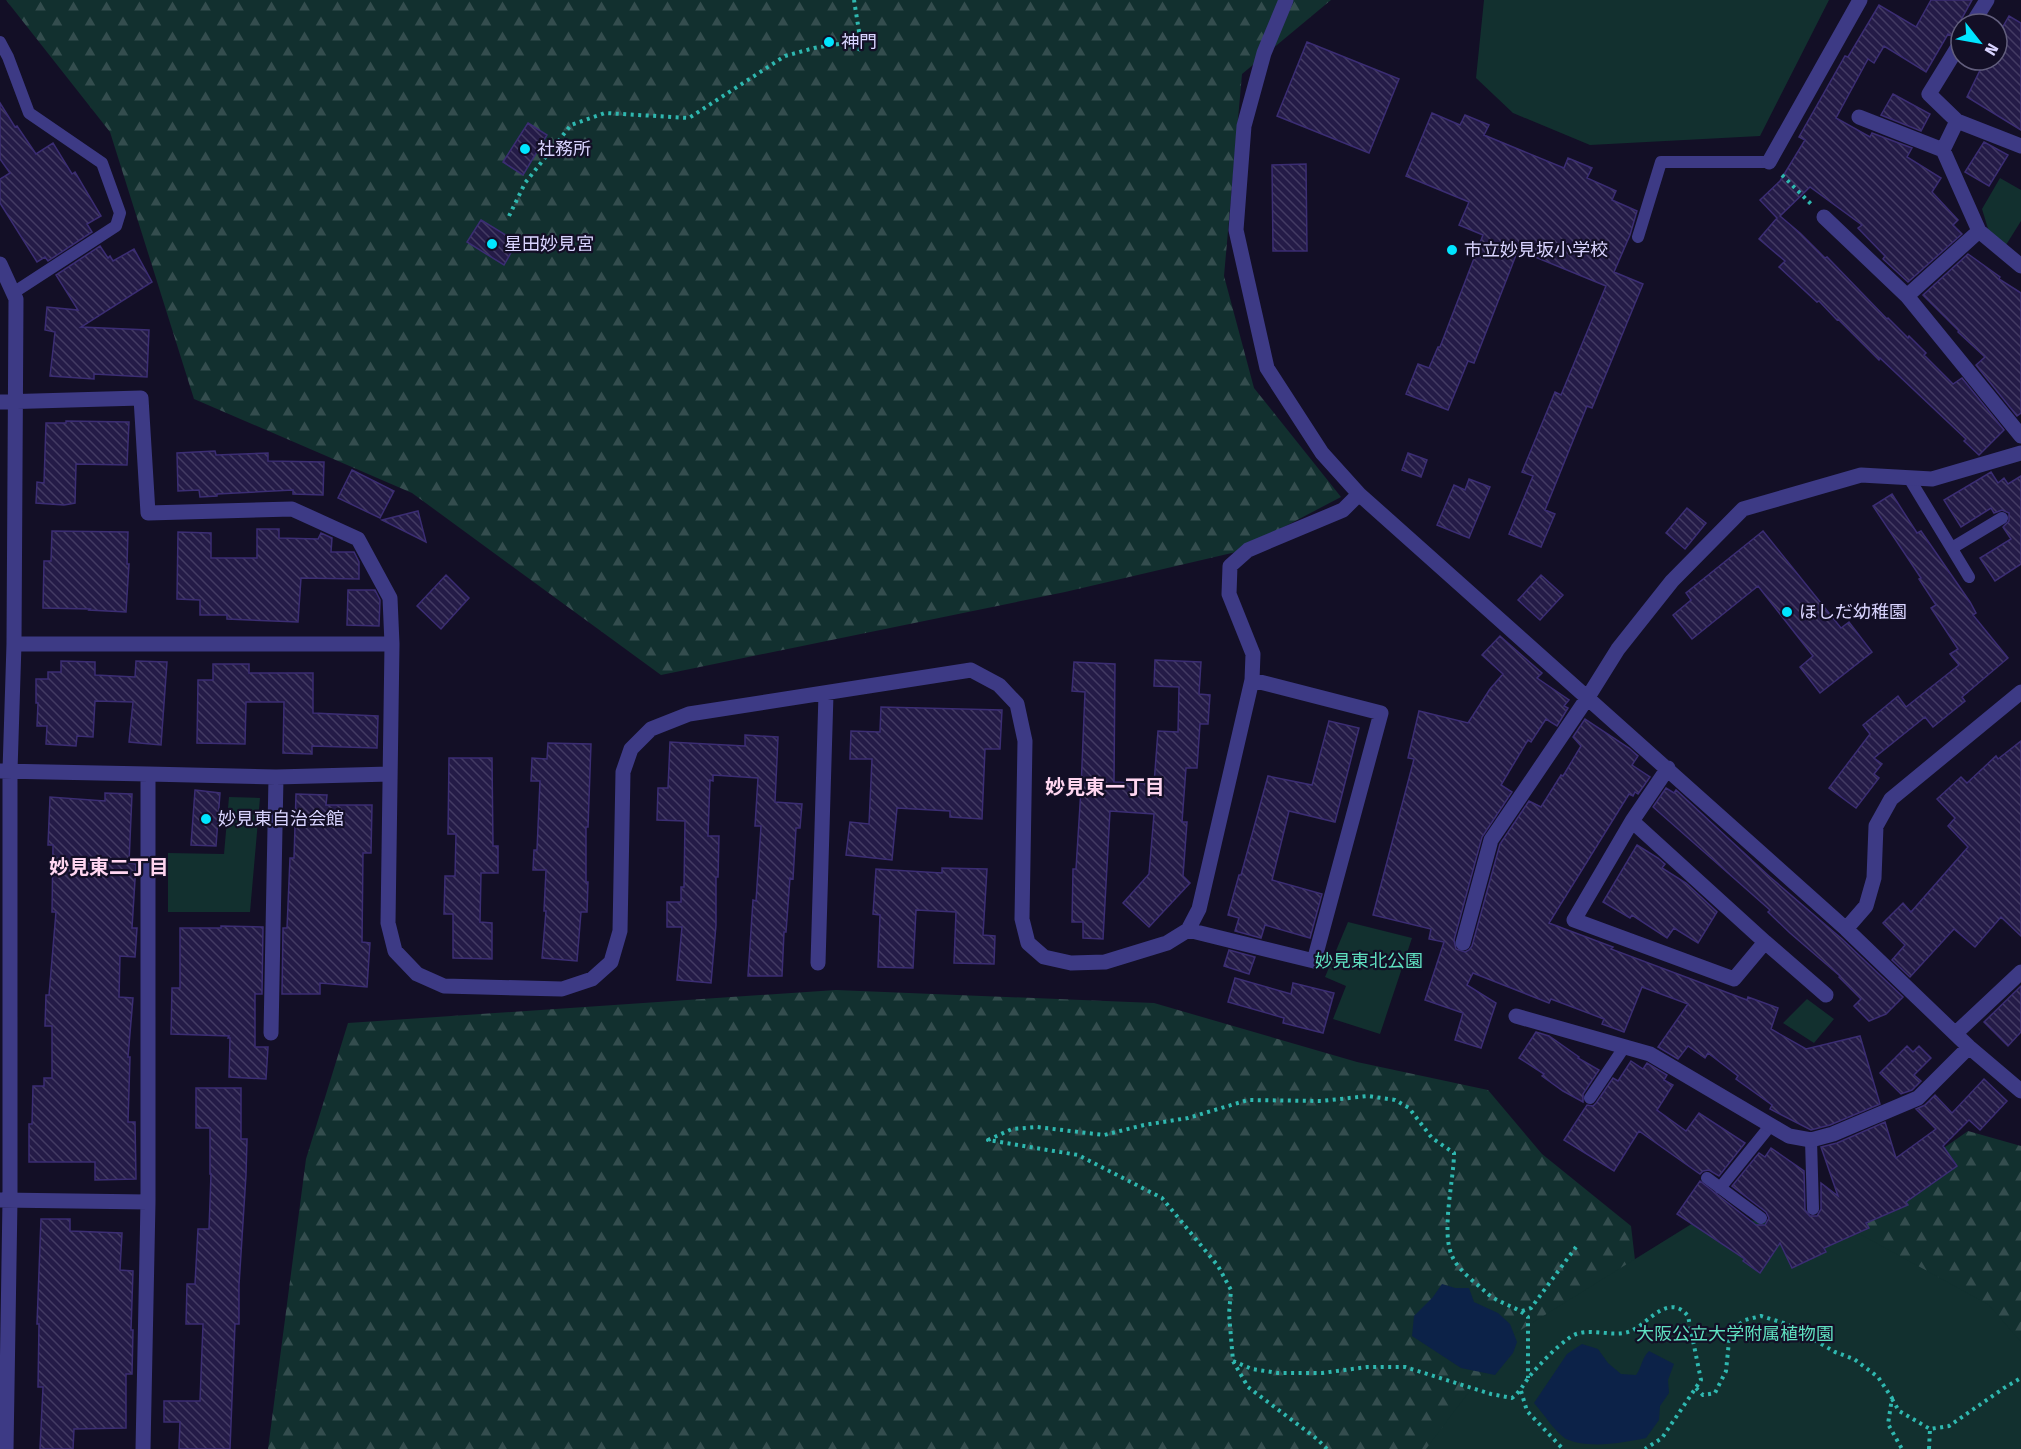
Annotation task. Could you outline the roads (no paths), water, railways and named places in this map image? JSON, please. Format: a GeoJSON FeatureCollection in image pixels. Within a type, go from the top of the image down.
{"type":"FeatureCollection","features":[{"type":"Feature","properties":{"kind":"street"},"geometry":{"type":"LineString","coordinates":[[1286,0],[1264,53],[1244,126],[1236,230],[1267,368],[1322,453],[1359,494],[1846,928],[1969,1047],[2021,1091]]}},
{"type":"Feature","properties":{"kind":"street"},"geometry":{"type":"LineString","coordinates":[[1769,162],[1860,0]]}},
{"type":"Feature","properties":{"kind":"street"},"geometry":{"type":"LineString","coordinates":[[1949,62],[1929,94],[1957,121],[2021,146]]}},
{"type":"Feature","properties":{"kind":"street"},"geometry":{"type":"LineString","coordinates":[[1859,117],[1943,150],[1978,231],[2021,266]]}},
{"type":"Feature","properties":{"kind":"street"},"geometry":{"type":"LineString","coordinates":[[1943,150],[1957,121]]}},
{"type":"Feature","properties":{"kind":"street"},"geometry":{"type":"LineString","coordinates":[[1824,217],[1907,296],[2021,436]]}},
{"type":"Feature","properties":{"kind":"street"},"geometry":{"type":"LineString","coordinates":[[1907,296],[1978,231]]}},
{"type":"Feature","properties":{"kind":"street"},"geometry":{"type":"LineString","coordinates":[[0,264],[16,299],[8,402],[14,644],[5,771],[6,1449]]}},
{"type":"Feature","properties":{"kind":"street"},"geometry":{"type":"LineString","coordinates":[[8,402],[141,398],[147,513],[292,509],[358,539],[390,598],[392,644],[387,923],[395,951],[417,974],[444,986],[562,989],[592,979],[611,962],[620,931],[623,772],[631,749],[651,729],[689,714],[971,670],[999,685],[1017,705],[1025,741],[1022,919],[1028,943],[1044,957],[1071,963],[1105,962],[1167,943],[1188,930],[1199,909],[1252,680],[1253,654],[1229,594],[1230,567],[1248,549],[1343,510],[1359,494]]}},
{"type":"Feature","properties":{"kind":"street"},"geometry":{"type":"LineString","coordinates":[[1463,943],[1491,840],[1618,649],[1672,581],[1743,509],[1861,475],[1932,479],[2021,453]]}},
{"type":"Feature","properties":{"kind":"street"},"geometry":{"type":"LineString","coordinates":[[14,644],[392,644]]}},
{"type":"Feature","properties":{"kind":"street"},"geometry":{"type":"LineString","coordinates":[[1188,930],[1314,961],[1381,713],[1252,680]]}},
{"type":"Feature","properties":{"kind":"street"},"geometry":{"type":"LineString","coordinates":[[1846,928],[1866,906],[1874,878],[1876,826],[1891,799],[2021,692]]}},
{"type":"Feature","properties":{"kind":"street"},"geometry":{"type":"LineString","coordinates":[[818,963],[826,694]]}},
{"type":"Feature","properties":{"kind":"street"},"geometry":{"type":"LineString","coordinates":[[1668,768],[1632,821],[1574,920],[1734,979],[1765,942]]}},
{"type":"Feature","properties":{"kind":"street"},"geometry":{"type":"LineString","coordinates":[[5,771],[276,777],[390,774]]}},
{"type":"Feature","properties":{"kind":"street"},"geometry":{"type":"LineString","coordinates":[[143,1449],[148,1202],[148,774]]}},
{"type":"Feature","properties":{"kind":"street"},"geometry":{"type":"LineString","coordinates":[[271,1033],[276,777]]}},
{"type":"Feature","properties":{"kind":"street"},"geometry":{"type":"LineString","coordinates":[[1632,821],[1826,995]]}},
{"type":"Feature","properties":{"kind":"street"},"geometry":{"type":"LineString","coordinates":[[1956,1033],[2021,972]]}},
{"type":"Feature","properties":{"kind":"street"},"geometry":{"type":"LineString","coordinates":[[1516,1016],[1650,1054],[1789,1137],[1811,1140],[1833,1134],[1918,1098],[1969,1047]]}},
{"type":"Feature","properties":{"kind":"street"},"geometry":{"type":"LineString","coordinates":[[5,1200],[148,1202]]}},
{"type":"Feature","properties":{"kind":"lane"},"geometry":{"type":"LineString","coordinates":[[0,42],[29,113],[102,163],[120,213],[116,226],[13,293]]}},
{"type":"Feature","properties":{"kind":"lane"},"geometry":{"type":"LineString","coordinates":[[1638,237],[1661,162],[1769,162]]}},
{"type":"Feature","properties":{"kind":"lane"},"geometry":{"type":"LineString","coordinates":[[1909,478],[1969,577]]}},
{"type":"Feature","properties":{"kind":"lane"},"geometry":{"type":"LineString","coordinates":[[1952,548],[2002,518]]}},
{"type":"Feature","properties":{"kind":"lane"},"geometry":{"type":"LineString","coordinates":[[1590,1098],[1625,1046]]}},
{"type":"Feature","properties":{"kind":"lane"},"geometry":{"type":"LineString","coordinates":[[1720,1188],[1770,1126]]}},
{"type":"Feature","properties":{"kind":"lane"},"geometry":{"type":"LineString","coordinates":[[1811,1140],[1813,1209]]}},
{"type":"Feature","properties":{"kind":"lane"},"geometry":{"type":"LineString","coordinates":[[1707,1178],[1761,1218]]}},
{"type":"Feature","properties":{"kind":"water"},"geometry":{"type":"Polygon","coordinates":[[[1442,1284],[1455,1288],[1469,1288],[1474,1302],[1498,1313],[1510,1324],[1517,1342],[1513,1353],[1495,1375],[1461,1368],[1412,1336],[1414,1316],[1442,1284]]]}},
{"type":"Feature","properties":{"kind":"water"},"geometry":{"type":"Polygon","coordinates":[[[1582,1344],[1598,1349],[1608,1363],[1621,1374],[1636,1375],[1649,1351],[1674,1364],[1668,1380],[1669,1393],[1660,1406],[1659,1420],[1646,1438],[1606,1444],[1575,1442],[1562,1436],[1534,1403],[1567,1354],[1582,1344]]]}},
{"type":"Feature","properties":{"kind":"place","name":"神門"},"geometry":{"type":"Point","coordinates":[829,42]}},
{"type":"Feature","properties":{"kind":"place","name":"社務所"},"geometry":{"type":"Point","coordinates":[525,149]}},
{"type":"Feature","properties":{"kind":"place","name":"星田妙見宮"},"geometry":{"type":"Point","coordinates":[492,244]}},
{"type":"Feature","properties":{"kind":"place","name":"市立妙見坂小学校"},"geometry":{"type":"Point","coordinates":[1452,250]}},
{"type":"Feature","properties":{"kind":"place","name":"ほしだ幼稚園"},"geometry":{"type":"Point","coordinates":[1787,612]}},
{"type":"Feature","properties":{"kind":"place","name":"妙見東自治会館"},"geometry":{"type":"Point","coordinates":[206,819]}},
{"type":"Feature","properties":{"kind":"district","name":"妙見東一丁目"},"geometry":{"type":"Point","coordinates":[1105,787]}},
{"type":"Feature","properties":{"kind":"district","name":"妙見東二丁目"},"geometry":{"type":"Point","coordinates":[109,867]}},
{"type":"Feature","properties":{"kind":"park label","name":"妙見東北公園"},"geometry":{"type":"Point","coordinates":[1369,961]}},
{"type":"Feature","properties":{"kind":"park label","name":"大阪公立大学附属植物園"},"geometry":{"type":"Point","coordinates":[1735,1334]}}]}
